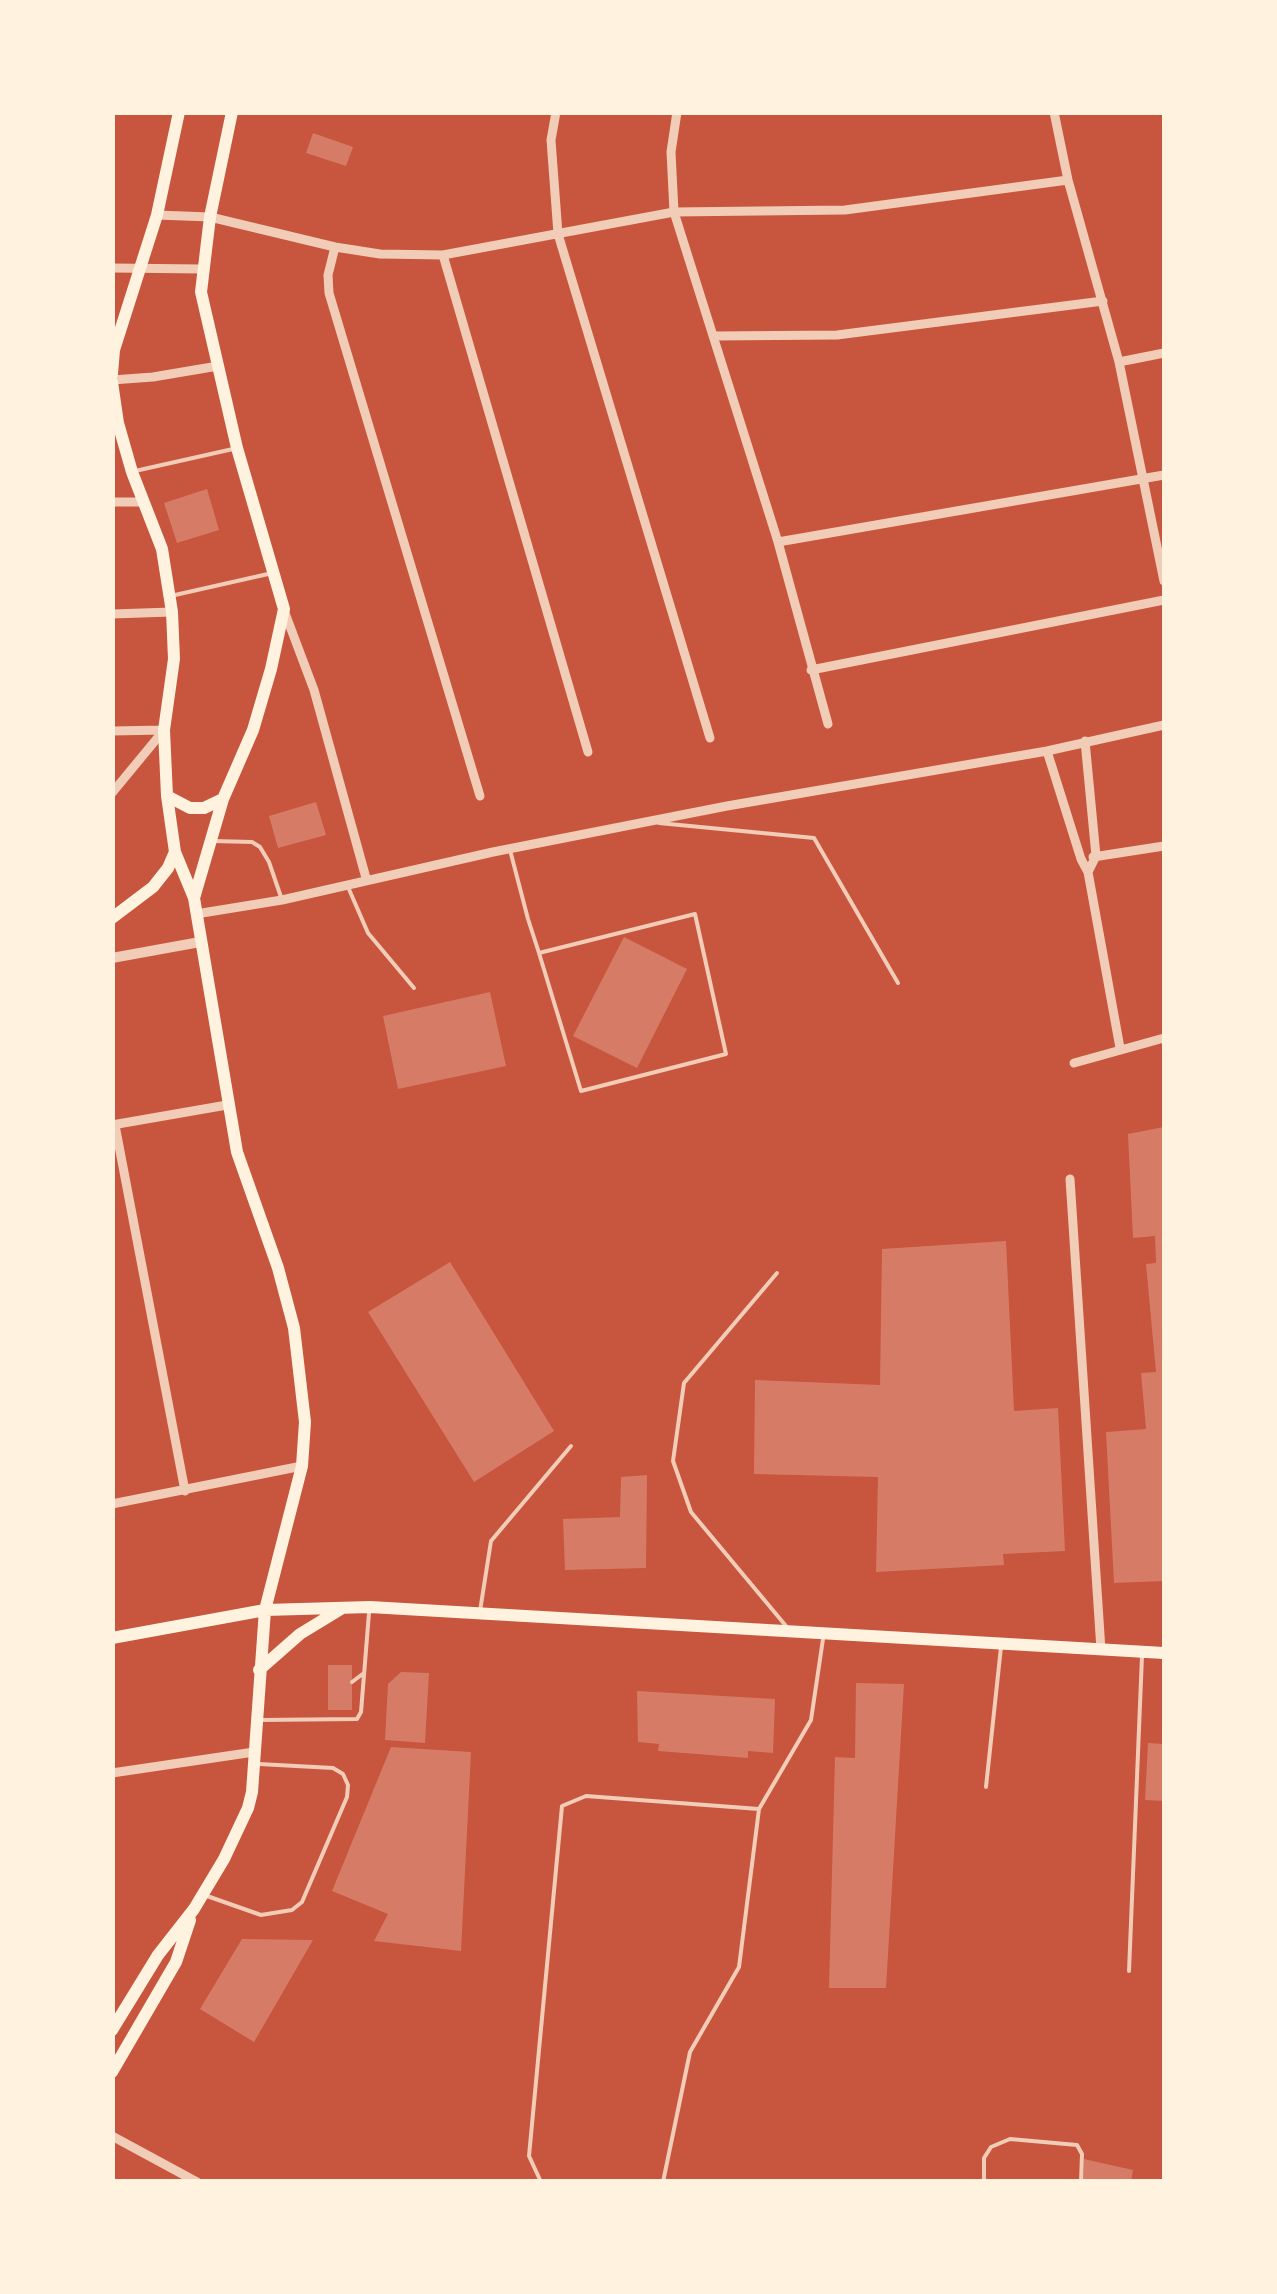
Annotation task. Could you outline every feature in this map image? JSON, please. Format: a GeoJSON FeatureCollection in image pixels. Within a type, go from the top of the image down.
{"type":"FeatureCollection","features":[{"type":"Feature","properties":{"kind":"main road"},"geometry":{"type":"LineString","coordinates":[[112,2030],[158,1955],[194,1909],[248,1808],[264,1610],[302,1466],[304,1422],[294,1328],[278,1268],[237,1152],[194,898],[175,852],[164,730],[174,659],[172,612],[162,549],[132,472],[118,423],[112,379],[114,350],[157,215],[179,112]]}},
{"type":"Feature","properties":{"kind":"main road"},"geometry":{"type":"LineString","coordinates":[[194,898],[222,799],[253,730],[284,609],[237,448],[201,292],[210,217],[232,112]]}},
{"type":"Feature","properties":{"kind":"main road"},"geometry":{"type":"LineString","coordinates":[[167,796],[190,808],[204,808],[222,799]]}},
{"type":"Feature","properties":{"kind":"main road"},"geometry":{"type":"LineString","coordinates":[[112,918],[153,887],[175,852]]}},
{"type":"Feature","properties":{"kind":"main road"},"geometry":{"type":"LineString","coordinates":[[260,1670],[300,1634],[344,1607]]}},
{"type":"Feature","properties":{"kind":"main road"},"geometry":{"type":"LineString","coordinates":[[112,1638],[264,1610],[370,1607],[1164,1653]]}},
{"type":"Feature","properties":{"kind":"main road"},"geometry":{"type":"LineString","coordinates":[[112,2072],[176,1962],[194,1909]]}},
{"type":"Feature","properties":{"kind":"street"},"geometry":{"type":"LineString","coordinates":[[556,112],[551,140],[558,234],[710,738]]}},
{"type":"Feature","properties":{"kind":"street"},"geometry":{"type":"LineString","coordinates":[[677,112],[671,152],[674,212],[778,542],[828,724]]}},
{"type":"Feature","properties":{"kind":"street"},"geometry":{"type":"LineString","coordinates":[[1054,112],[1068,180],[1118,362],[1164,581]]}},
{"type":"Feature","properties":{"kind":"street"},"geometry":{"type":"LineString","coordinates":[[157,215],[210,217],[380,254],[444,255],[674,212],[845,210],[1068,180]]}},
{"type":"Feature","properties":{"kind":"street"},"geometry":{"type":"LineString","coordinates":[[335,247],[328,276],[329,293],[480,796]]}},
{"type":"Feature","properties":{"kind":"street"},"geometry":{"type":"LineString","coordinates":[[444,255],[588,752]]}},
{"type":"Feature","properties":{"kind":"street"},"geometry":{"type":"LineString","coordinates":[[112,268],[202,269]]}},
{"type":"Feature","properties":{"kind":"street"},"geometry":{"type":"LineString","coordinates":[[714,336],[837,334],[1102,301]]}},
{"type":"Feature","properties":{"kind":"street"},"geometry":{"type":"LineString","coordinates":[[1118,362],[1164,354]]}},
{"type":"Feature","properties":{"kind":"street"},"geometry":{"type":"LineString","coordinates":[[112,379],[154,377],[218,366]]}},
{"type":"Feature","properties":{"kind":"street"},"geometry":{"type":"LineString","coordinates":[[778,542],[1164,476]]}},
{"type":"Feature","properties":{"kind":"street"},"geometry":{"type":"LineString","coordinates":[[112,502],[144,502]]}},
{"type":"Feature","properties":{"kind":"street"},"geometry":{"type":"LineString","coordinates":[[811,670],[1164,600]]}},
{"type":"Feature","properties":{"kind":"street"},"geometry":{"type":"LineString","coordinates":[[284,609],[314,690],[366,878]]}},
{"type":"Feature","properties":{"kind":"street"},"geometry":{"type":"LineString","coordinates":[[112,614],[172,612]]}},
{"type":"Feature","properties":{"kind":"street"},"geometry":{"type":"LineString","coordinates":[[196,914],[282,900],[509,848],[1046,751],[1164,725]]}},
{"type":"Feature","properties":{"kind":"street"},"geometry":{"type":"LineString","coordinates":[[112,732],[164,730]]}},
{"type":"Feature","properties":{"kind":"street"},"geometry":{"type":"LineString","coordinates":[[112,792],[164,730]]}},
{"type":"Feature","properties":{"kind":"street"},"geometry":{"type":"LineString","coordinates":[[1084,741],[1096,856],[1088,872]]}},
{"type":"Feature","properties":{"kind":"street"},"geometry":{"type":"LineString","coordinates":[[1046,751],[1080,859],[1088,872],[1120,1048]]}},
{"type":"Feature","properties":{"kind":"street"},"geometry":{"type":"LineString","coordinates":[[1080,859],[1164,846]]}},
{"type":"Feature","properties":{"kind":"street"},"geometry":{"type":"LineString","coordinates":[[112,958],[200,942]]}},
{"type":"Feature","properties":{"kind":"street"},"geometry":{"type":"LineString","coordinates":[[1074,1063],[1164,1038]]}},
{"type":"Feature","properties":{"kind":"street"},"geometry":{"type":"LineString","coordinates":[[184,1491],[114,1125],[227,1105]]}},
{"type":"Feature","properties":{"kind":"street"},"geometry":{"type":"LineString","coordinates":[[1070,1179],[1102,1650]]}},
{"type":"Feature","properties":{"kind":"street"},"geometry":{"type":"LineString","coordinates":[[112,1504],[302,1466]]}},
{"type":"Feature","properties":{"kind":"street"},"geometry":{"type":"LineString","coordinates":[[113,1773],[254,1758]]}},
{"type":"Feature","properties":{"kind":"street"},"geometry":{"type":"LineString","coordinates":[[112,2136],[198,2182]]}},
{"type":"Feature","properties":{"kind":"lane"},"geometry":{"type":"LineString","coordinates":[[132,472],[237,448]]}},
{"type":"Feature","properties":{"kind":"lane"},"geometry":{"type":"LineString","coordinates":[[170,597],[273,572]]}},
{"type":"Feature","properties":{"kind":"lane"},"geometry":{"type":"LineString","coordinates":[[649,822],[814,838],[898,983]]}},
{"type":"Feature","properties":{"kind":"lane"},"geometry":{"type":"LineString","coordinates":[[212,841],[252,842],[260,848],[282,900]]}},
{"type":"Feature","properties":{"kind":"lane"},"geometry":{"type":"LineString","coordinates":[[509,848],[538,953],[582,1091],[726,1054],[695,914],[538,953]]}},
{"type":"Feature","properties":{"kind":"lane"},"geometry":{"type":"LineString","coordinates":[[346,883],[368,933],[414,988]]}},
{"type":"Feature","properties":{"kind":"lane"},"geometry":{"type":"LineString","coordinates":[[777,1273],[684,1383],[673,1462],[692,1512],[789,1630]]}},
{"type":"Feature","properties":{"kind":"lane"},"geometry":{"type":"LineString","coordinates":[[480,1613],[491,1541],[571,1446]]}},
{"type":"Feature","properties":{"kind":"lane"},"geometry":{"type":"LineString","coordinates":[[255,1720],[352,1721],[360,1716],[370,1607]]}},
{"type":"Feature","properties":{"kind":"lane"},"geometry":{"type":"LineString","coordinates":[[663,2182],[690,2052],[739,1967],[759,1809],[812,1720],[824,1631]]}},
{"type":"Feature","properties":{"kind":"lane"},"geometry":{"type":"LineString","coordinates":[[986,1787],[1002,1642]]}},
{"type":"Feature","properties":{"kind":"lane"},"geometry":{"type":"LineString","coordinates":[[1129,1971],[1142,1652]]}},
{"type":"Feature","properties":{"kind":"lane"},"geometry":{"type":"LineString","coordinates":[[352,1682],[365,1672]]}},
{"type":"Feature","properties":{"kind":"lane"},"geometry":{"type":"LineString","coordinates":[[203,1894],[261,1915],[292,1910],[302,1902],[347,1798],[348,1785],[333,1768],[254,1758]]}},
{"type":"Feature","properties":{"kind":"lane"},"geometry":{"type":"LineString","coordinates":[[541,2182],[529,2156],[562,1806],[586,1796],[759,1809]]}},
{"type":"Feature","properties":{"kind":"lane"},"geometry":{"type":"LineString","coordinates":[[984,2182],[984,2158],[991,2147],[1010,2140],[1077,2145],[1082,2154],[1081,2182]]}},
{"type":"Feature","properties":{"kind":"building"},"geometry":{"type":"Polygon","coordinates":[[[313,133],[353,147],[346,166],[306,153],[313,133]]]}},
{"type":"Feature","properties":{"kind":"building"},"geometry":{"type":"Polygon","coordinates":[[[207,489],[219,530],[177,543],[164,503],[207,489]]]}},
{"type":"Feature","properties":{"kind":"building"},"geometry":{"type":"Polygon","coordinates":[[[316,802],[326,835],[278,848],[269,816],[316,802]]]}},
{"type":"Feature","properties":{"kind":"building"},"geometry":{"type":"Polygon","coordinates":[[[624,937],[687,969],[637,1068],[573,1036],[624,937]]]}},
{"type":"Feature","properties":{"kind":"building"},"geometry":{"type":"Polygon","coordinates":[[[490,992],[506,1066],[398,1089],[383,1016],[490,992]]]}},
{"type":"Feature","properties":{"kind":"building"},"geometry":{"type":"Polygon","coordinates":[[[1164,1127],[1164,1581],[1114,1583],[1106,1432],[1146,1429],[1141,1373],[1156,1372],[1146,1264],[1156,1263],[1155,1236],[1133,1238],[1128,1134],[1164,1127]]]}},
{"type":"Feature","properties":{"kind":"building"},"geometry":{"type":"Polygon","coordinates":[[[1006,1241],[1014,1411],[1058,1408],[1065,1551],[1003,1554],[1004,1565],[876,1572],[878,1477],[754,1474],[755,1380],[880,1385],[882,1249],[1006,1241]]]}},
{"type":"Feature","properties":{"kind":"building"},"geometry":{"type":"Polygon","coordinates":[[[450,1262],[554,1431],[474,1482],[368,1312],[450,1262]]]}},
{"type":"Feature","properties":{"kind":"building"},"geometry":{"type":"Polygon","coordinates":[[[647,1475],[646,1568],[565,1570],[563,1519],[620,1517],[621,1477],[647,1475]]]}},
{"type":"Feature","properties":{"kind":"building"},"geometry":{"type":"Polygon","coordinates":[[[328,1665],[352,1665],[352,1710],[328,1710],[328,1665]]]}},
{"type":"Feature","properties":{"kind":"building"},"geometry":{"type":"Polygon","coordinates":[[[401,1672],[429,1673],[425,1743],[385,1740],[388,1684],[401,1672]]]}},
{"type":"Feature","properties":{"kind":"building"},"geometry":{"type":"Polygon","coordinates":[[[856,1683],[904,1684],[886,1988],[829,1988],[835,1757],[855,1758],[856,1683]]]}},
{"type":"Feature","properties":{"kind":"building"},"geometry":{"type":"Polygon","coordinates":[[[637,1691],[775,1699],[773,1753],[748,1751],[748,1758],[658,1751],[659,1744],[638,1742],[637,1691]]]}},
{"type":"Feature","properties":{"kind":"building"},"geometry":{"type":"Polygon","coordinates":[[[1148,1743],[1164,1744],[1164,1801],[1145,1800],[1148,1743]]]}},
{"type":"Feature","properties":{"kind":"building"},"geometry":{"type":"Polygon","coordinates":[[[391,1747],[471,1752],[461,1951],[374,1941],[388,1914],[332,1891],[391,1747]]]}},
{"type":"Feature","properties":{"kind":"building"},"geometry":{"type":"Polygon","coordinates":[[[242,1939],[313,1940],[254,2042],[200,2009],[242,1939]]]}},
{"type":"Feature","properties":{"kind":"building"},"geometry":{"type":"Polygon","coordinates":[[[1084,2159],[1133,2170],[1131,2182],[1083,2182],[1084,2159]]]}}]}
